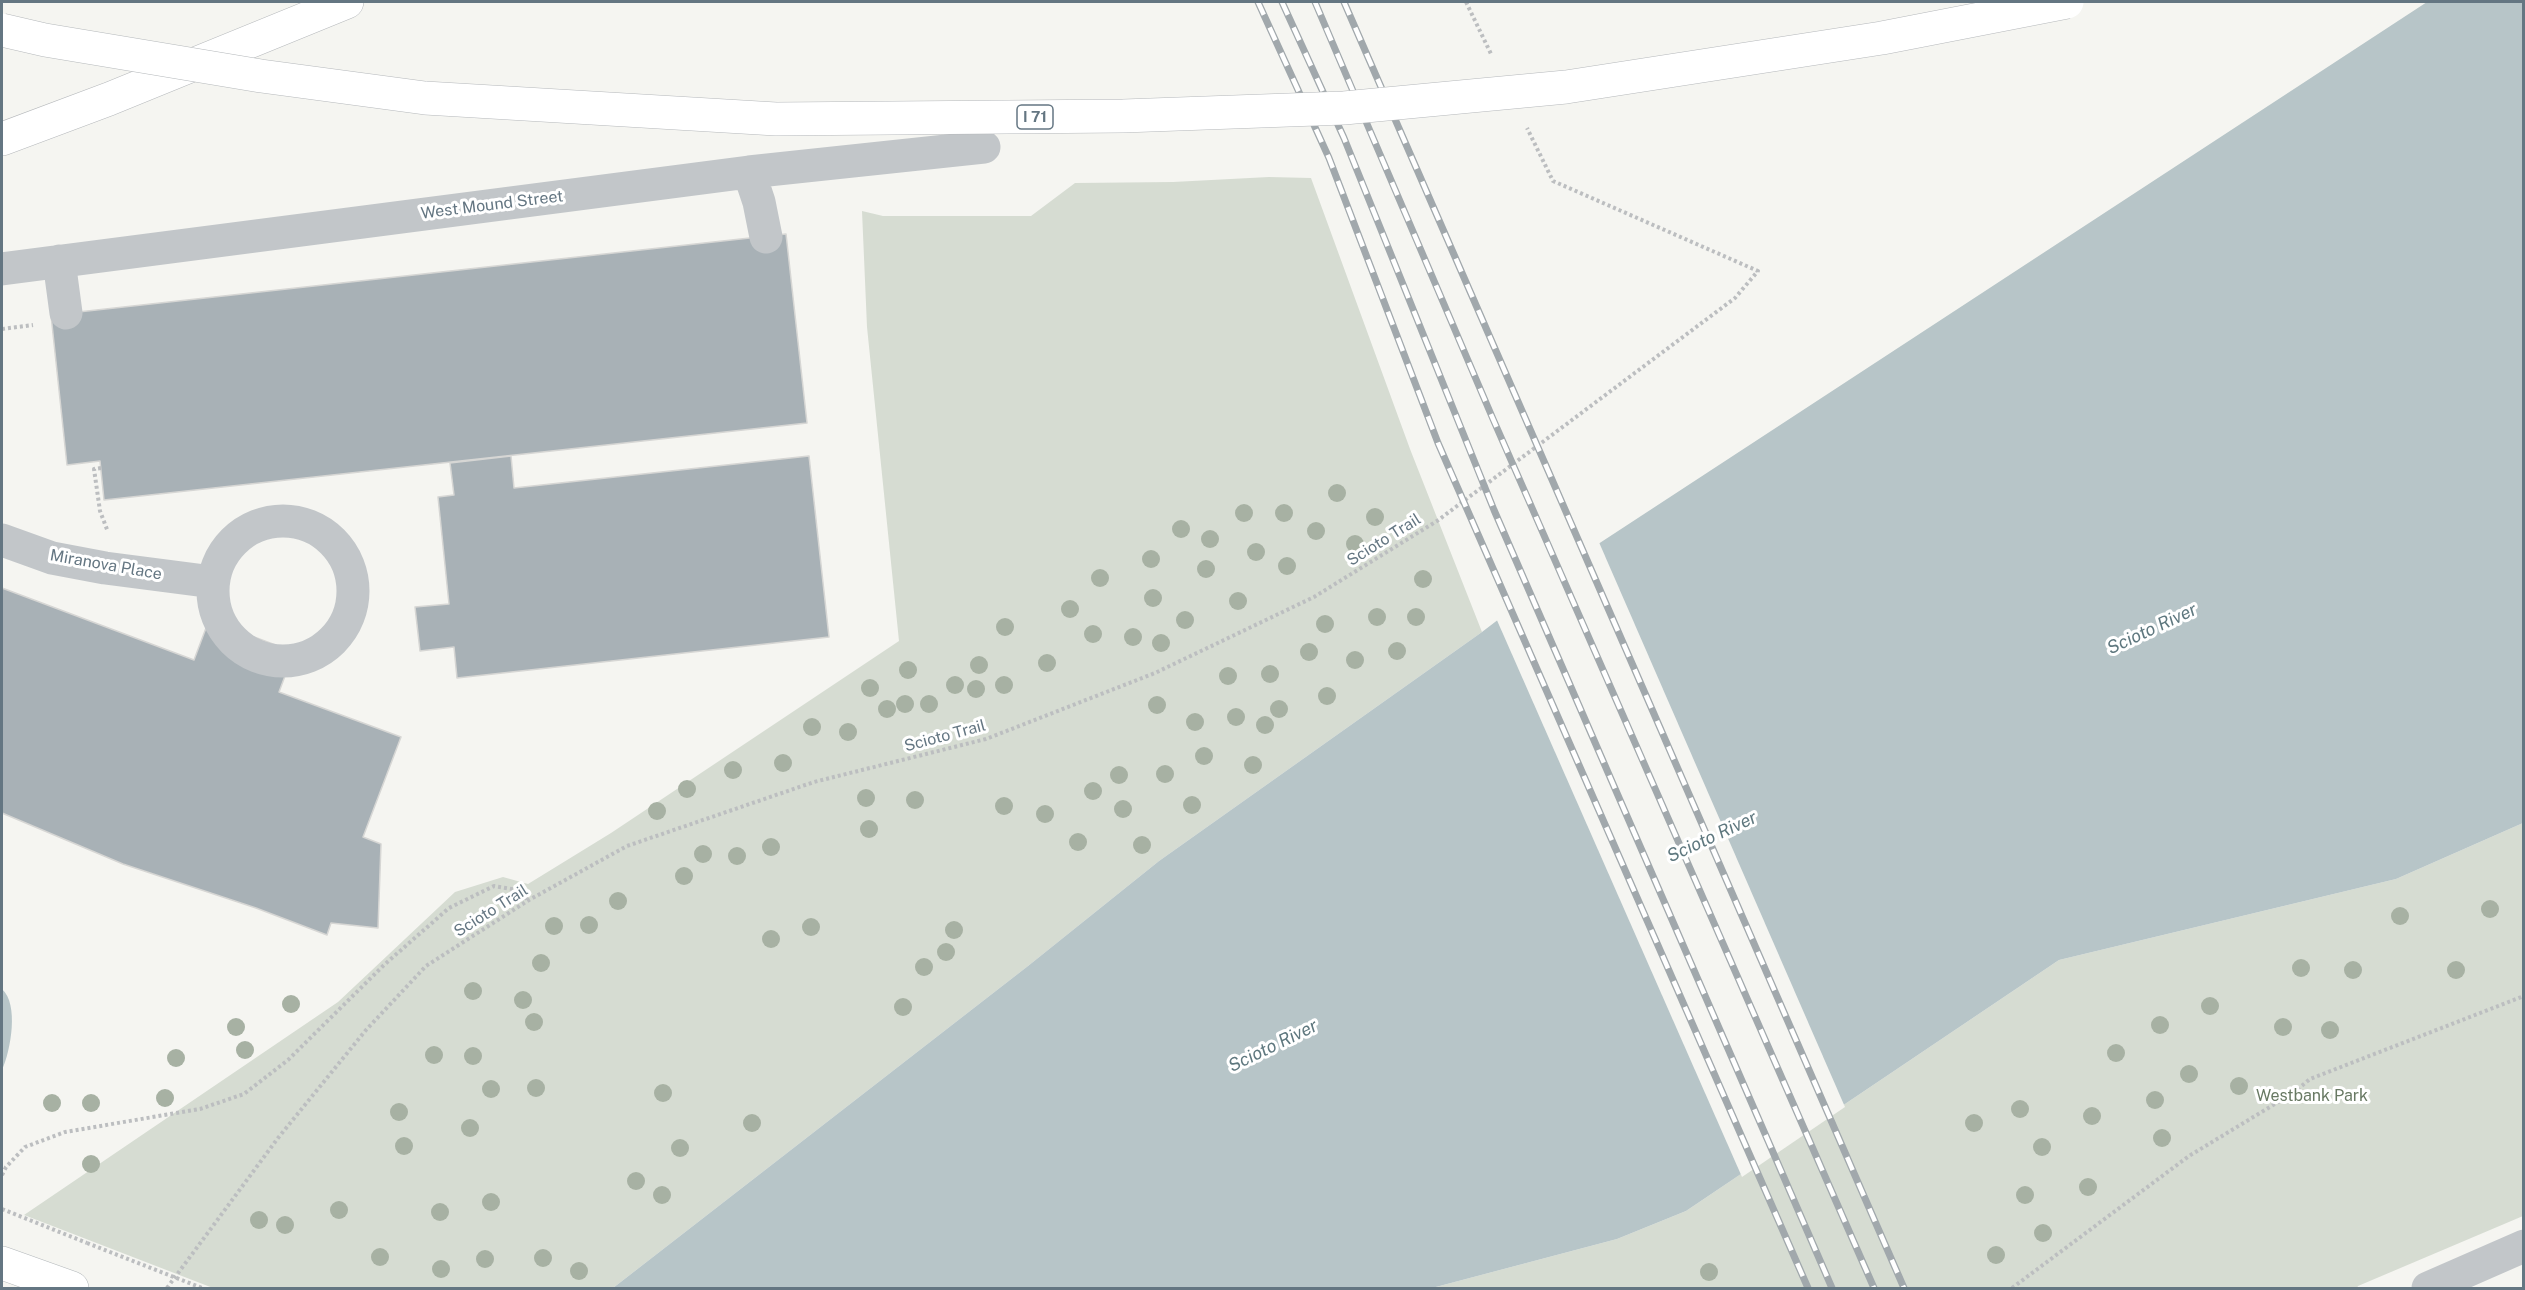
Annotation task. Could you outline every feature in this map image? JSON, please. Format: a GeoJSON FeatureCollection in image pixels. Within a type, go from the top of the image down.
{"type":"FeatureCollection","features":[{"type":"Feature","properties":{"kind":"main road"},"geometry":{"type":"LineString","coordinates":[[2,139],[109,99],[347,2]]}},
{"type":"Feature","properties":{"kind":"main road","name":"I 71"},"geometry":{"type":"LineString","coordinates":[[2,30],[45,40],[261,76],[425,98],[776,119],[1123,116],[1344,108],[1566,87],[1882,38],[2067,2]]}},
{"type":"Feature","properties":{"kind":"main road"},"geometry":{"type":"LineString","coordinates":[[2,1263],[64,1285]]}},
{"type":"Feature","properties":{"kind":"street","name":"West Mound Street"},"geometry":{"type":"LineString","coordinates":[[2,269],[749,172],[984,147]]}},
{"type":"Feature","properties":{"kind":"street"},"geometry":{"type":"LineString","coordinates":[[749,172],[759,201],[766,237]]}},
{"type":"Feature","properties":{"kind":"street"},"geometry":{"type":"LineString","coordinates":[[59,261],[66,313]]}},
{"type":"Feature","properties":{"kind":"street"},"geometry":{"type":"LineString","coordinates":[[288,520],[315,528],[337,546],[350,571],[353,599],[344,626],[325,647],[299,659],[271,660],[244,650],[224,630],[213,603],[213,582],[218,562],[235,539],[260,525],[288,520]]}},
{"type":"Feature","properties":{"kind":"street","name":"Miranova Place"},"geometry":{"type":"LineString","coordinates":[[2,540],[52,558],[105,568],[213,582]]}},
{"type":"Feature","properties":{"kind":"street"},"geometry":{"type":"LineString","coordinates":[[2428,1288],[2523,1246]]}},
{"type":"Feature","properties":{"kind":"path"},"geometry":{"type":"LineString","coordinates":[[1466,2],[1497,65]]}},
{"type":"Feature","properties":{"kind":"path","name":"Scioto Trail"},"geometry":{"type":"LineString","coordinates":[[167,1288],[278,1138],[366,1030],[426,966],[528,900],[627,846],[814,782],[986,739],[1155,673],[1314,597],[1437,521],[1735,298],[1758,271],[1552,181],[1522,117]]}},
{"type":"Feature","properties":{"kind":"path"},"geometry":{"type":"LineString","coordinates":[[2,329],[35,324]]}},
{"type":"Feature","properties":{"kind":"path"},"geometry":{"type":"LineString","coordinates":[[101,468],[94,469],[100,511],[110,540],[105,568]]}},
{"type":"Feature","properties":{"kind":"path"},"geometry":{"type":"LineString","coordinates":[[2,1175],[6,1167],[25,1148],[65,1131],[200,1109],[244,1094],[288,1060],[384,965],[449,908],[494,886],[518,890],[528,900]]}},
{"type":"Feature","properties":{"kind":"path"},"geometry":{"type":"LineString","coordinates":[[2012,1288],[2189,1156],[2293,1093],[2310,1079],[2523,996]]}},
{"type":"Feature","properties":{"kind":"path"},"geometry":{"type":"LineString","coordinates":[[2,1209],[202,1288]]}},
{"type":"Feature","properties":{"kind":"green space"},"geometry":{"type":"Polygon","coordinates":[[[1269,177],[1311,178],[1410,449],[1482,632],[1159,861],[1028,966],[613,1288],[213,1288],[24,1215],[338,1002],[455,892],[503,877],[528,884],[611,833],[899,641],[867,327],[862,211],[883,216],[1031,216],[1075,183],[1173,182],[1269,177]]]}},
{"type":"Feature","properties":{"kind":"green space","name":"Westbank Park"},"geometry":{"type":"Polygon","coordinates":[[[2523,823],[2523,1216],[2357,1288],[1432,1288],[1617,1239],[1686,1211],[2059,960],[2396,879],[2523,823]]]}},
{"type":"Feature","properties":{"kind":"water","name":"Scioto River"},"geometry":{"type":"Polygon","coordinates":[[[2427,2],[2523,2],[2523,823],[2396,879],[2059,960],[1686,1211],[1617,1239],[1432,1288],[613,1288],[1028,966],[1159,861],[1482,632],[1589,550],[2427,2]]]}},
{"type":"Feature","properties":{"kind":"water"},"geometry":{"type":"Polygon","coordinates":[[[2,989],[10,1005],[12,1028],[2,1070],[2,989]]]}},
{"type":"Feature","properties":{"kind":"pier"},"geometry":{"type":"Polygon","coordinates":[[[1598,540],[1845,1107],[1742,1177],[1496,618],[1598,540]]]}},
{"type":"Feature","properties":{"kind":"building"},"geometry":{"type":"Polygon","coordinates":[[[786,234],[807,423],[104,500],[100,461],[67,465],[51,315],[786,234]]]}},
{"type":"Feature","properties":{"kind":"building"},"geometry":{"type":"Polygon","coordinates":[[[511,456],[514,488],[809,456],[829,637],[457,678],[454,647],[420,651],[415,607],[449,604],[438,497],[454,495],[450,463],[511,456]]]}},
{"type":"Feature","properties":{"kind":"building"},"geometry":{"type":"Polygon","coordinates":[[[2,588],[194,660],[209,620],[294,652],[279,692],[401,737],[363,837],[381,844],[378,928],[331,923],[327,935],[256,908],[123,864],[2,813],[2,588]]]}},
{"type":"Feature","properties":{"kind":"railway"},"geometry":{"type":"LineString","coordinates":[[1258,2],[1329,158],[1438,443],[1808,1288]]}},
{"type":"Feature","properties":{"kind":"railway"},"geometry":{"type":"LineString","coordinates":[[1282,2],[1344,138],[1494,510],[1832,1288]]}},
{"type":"Feature","properties":{"kind":"railway"},"geometry":{"type":"LineString","coordinates":[[1315,2],[1493,419],[1874,1288]]}},
{"type":"Feature","properties":{"kind":"railway"},"geometry":{"type":"LineString","coordinates":[[1344,2],[1904,1288]]}}]}
